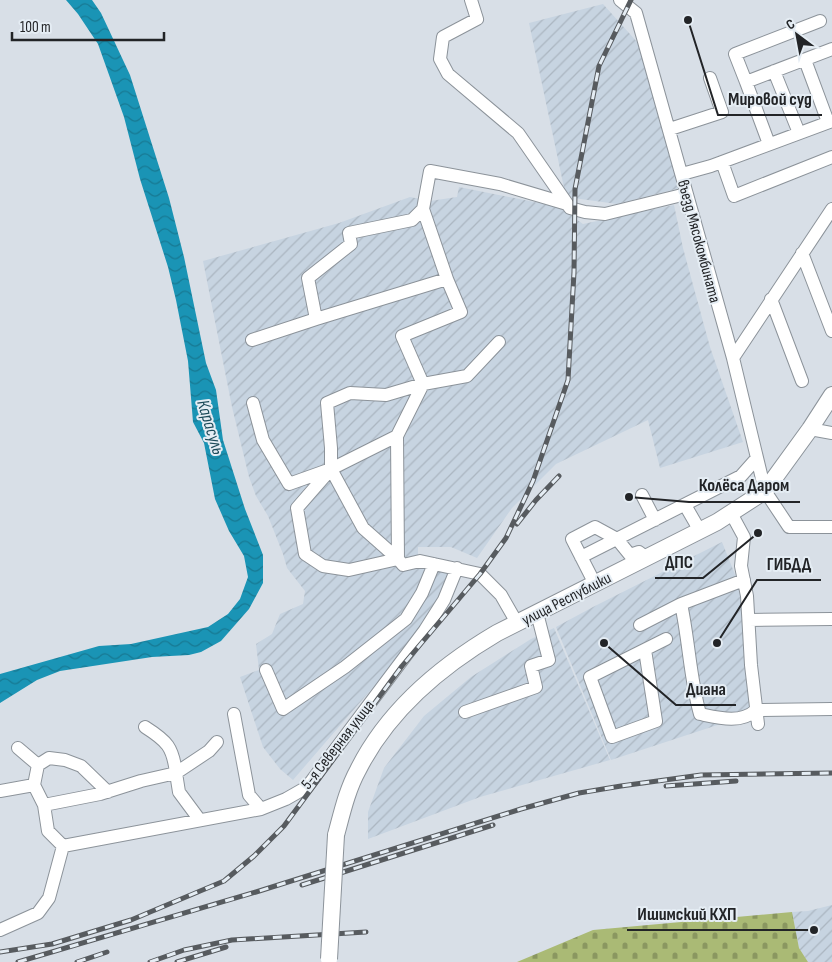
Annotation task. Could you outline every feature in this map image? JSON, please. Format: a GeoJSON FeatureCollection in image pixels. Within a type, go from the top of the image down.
{"type":"FeatureCollection","features":[{"type":"Feature","properties":{"kind":"main road","name":"улица Республики"},"geometry":{"type":"LineString","coordinates":[[329,961],[336,835],[344,801],[358,770],[376,741],[398,713],[418,691],[467,650],[700,531],[765,491],[832,395]]}},
{"type":"Feature","properties":{"kind":"street"},"geometry":{"type":"LineString","coordinates":[[471,0],[477,19],[443,37],[440,60],[448,74],[518,133],[570,208],[605,214],[686,194]]}},
{"type":"Feature","properties":{"kind":"street","name":"въезд Мясокомбината"},"geometry":{"type":"LineString","coordinates":[[620,0],[636,13],[733,358],[765,491]]}},
{"type":"Feature","properties":{"kind":"street"},"geometry":{"type":"LineString","coordinates":[[769,144],[735,54],[820,21]]}},
{"type":"Feature","properties":{"kind":"street"},"geometry":{"type":"LineString","coordinates":[[746,82],[832,49]]}},
{"type":"Feature","properties":{"kind":"street"},"geometry":{"type":"LineString","coordinates":[[682,174],[722,162],[830,122],[805,60]]}},
{"type":"Feature","properties":{"kind":"street"},"geometry":{"type":"LineString","coordinates":[[774,71],[799,133]]}},
{"type":"Feature","properties":{"kind":"street"},"geometry":{"type":"LineString","coordinates":[[670,130],[722,112],[710,78]]}},
{"type":"Feature","properties":{"kind":"street"},"geometry":{"type":"LineString","coordinates":[[722,162],[734,196],[832,157]]}},
{"type":"Feature","properties":{"kind":"street"},"geometry":{"type":"LineString","coordinates":[[423,384],[402,336],[461,312],[447,279],[423,210],[430,171],[500,184],[567,204]]}},
{"type":"Feature","properties":{"kind":"street"},"geometry":{"type":"LineString","coordinates":[[733,358],[832,209]]}},
{"type":"Feature","properties":{"kind":"street"},"geometry":{"type":"LineString","coordinates":[[316,319],[308,278],[351,244],[349,233],[412,220],[423,210]]}},
{"type":"Feature","properties":{"kind":"street"},"geometry":{"type":"LineString","coordinates":[[802,253],[832,330]]}},
{"type":"Feature","properties":{"kind":"street"},"geometry":{"type":"LineString","coordinates":[[252,340],[447,279]]}},
{"type":"Feature","properties":{"kind":"street"},"geometry":{"type":"LineString","coordinates":[[771,299],[802,380]]}},
{"type":"Feature","properties":{"kind":"street"},"geometry":{"type":"LineString","coordinates":[[499,342],[467,376],[423,384],[386,395],[350,393],[327,403],[331,469],[363,528],[403,565],[420,561],[480,574],[501,595],[517,623]]}},
{"type":"Feature","properties":{"kind":"street"},"geometry":{"type":"LineString","coordinates":[[398,559],[397,436],[423,384]]}},
{"type":"Feature","properties":{"kind":"street"},"geometry":{"type":"LineString","coordinates":[[254,403],[263,440],[289,484],[331,469],[397,436]]}},
{"type":"Feature","properties":{"kind":"street"},"geometry":{"type":"LineString","coordinates":[[810,429],[832,433]]}},
{"type":"Feature","properties":{"kind":"street"},"geometry":{"type":"LineString","coordinates":[[582,557],[742,476],[757,458]]}},
{"type":"Feature","properties":{"kind":"street"},"geometry":{"type":"LineString","coordinates":[[331,469],[297,508],[305,554],[323,566],[349,570],[398,559]]}},
{"type":"Feature","properties":{"kind":"street"},"geometry":{"type":"LineString","coordinates":[[765,491],[789,527],[832,527]]}},
{"type":"Feature","properties":{"kind":"street"},"geometry":{"type":"LineString","coordinates":[[642,495],[655,520]]}},
{"type":"Feature","properties":{"kind":"street"},"geometry":{"type":"LineString","coordinates":[[685,505],[700,531]]}},
{"type":"Feature","properties":{"kind":"street"},"geometry":{"type":"LineString","coordinates":[[731,513],[744,537],[741,566],[749,620],[751,665],[758,724]]}},
{"type":"Feature","properties":{"kind":"street"},"geometry":{"type":"LineString","coordinates":[[595,584],[572,539],[595,527],[618,539],[630,556],[639,552],[647,558]]}},
{"type":"Feature","properties":{"kind":"street"},"geometry":{"type":"LineString","coordinates":[[266,670],[283,709],[345,667],[406,619],[422,593],[434,564]]}},
{"type":"Feature","properties":{"kind":"street","name":"5-я Северная улица"},"geometry":{"type":"LineString","coordinates":[[63,846],[260,809],[286,799],[307,787],[424,630],[444,600],[457,568]]}},
{"type":"Feature","properties":{"kind":"street"},"geometry":{"type":"LineString","coordinates":[[640,625],[681,604],[744,580]]}},
{"type":"Feature","properties":{"kind":"street"},"geometry":{"type":"LineString","coordinates":[[681,604],[695,696],[700,714],[728,719],[750,716],[756,710],[832,709]]}},
{"type":"Feature","properties":{"kind":"street"},"geometry":{"type":"LineString","coordinates":[[465,712],[536,687],[531,666],[549,660],[537,613]]}},
{"type":"Feature","properties":{"kind":"street"},"geometry":{"type":"LineString","coordinates":[[749,620],[832,619]]}},
{"type":"Feature","properties":{"kind":"street"},"geometry":{"type":"LineString","coordinates":[[645,650],[656,721],[612,737],[590,677],[666,639]]}},
{"type":"Feature","properties":{"kind":"street"},"geometry":{"type":"LineString","coordinates":[[234,714],[249,795],[260,809]]}},
{"type":"Feature","properties":{"kind":"street"},"geometry":{"type":"LineString","coordinates":[[145,727],[160,737],[174,755],[179,792],[199,819]]}},
{"type":"Feature","properties":{"kind":"street"},"geometry":{"type":"LineString","coordinates":[[44,805],[108,792],[141,781],[176,773],[209,751],[217,742]]}},
{"type":"Feature","properties":{"kind":"street"},"geometry":{"type":"LineString","coordinates":[[18,748],[38,765]]}},
{"type":"Feature","properties":{"kind":"street"},"geometry":{"type":"LineString","coordinates":[[0,930],[38,913],[49,898],[63,846],[48,831],[44,805],[34,785],[38,765],[49,758],[65,760],[81,766],[108,792]]}},
{"type":"Feature","properties":{"kind":"street"},"geometry":{"type":"LineString","coordinates":[[0,791],[34,785]]}},
{"type":"Feature","properties":{"kind":"shaded area"},"geometry":{"type":"Polygon","coordinates":[[[603,4],[638,43],[680,188],[617,204],[566,197],[529,23],[603,4]]]}},
{"type":"Feature","properties":{"kind":"shaded area"},"geometry":{"type":"Polygon","coordinates":[[[459,187],[559,207],[583,224],[674,205],[683,248],[710,347],[743,442],[660,468],[648,420],[556,464],[512,508],[477,558],[451,547],[418,547],[418,566],[449,571],[438,602],[394,663],[293,780],[280,769],[263,747],[240,677],[259,670],[256,644],[272,634],[280,614],[303,604],[305,591],[287,568],[268,516],[256,496],[249,477],[232,407],[203,261],[339,223],[410,197],[430,201],[457,197],[459,187]]]}},
{"type":"Feature","properties":{"kind":"shaded area"},"geometry":{"type":"Polygon","coordinates":[[[722,542],[744,597],[751,714],[611,760],[556,627],[722,542]]]}},
{"type":"Feature","properties":{"kind":"shaded area"},"geometry":{"type":"Polygon","coordinates":[[[554,628],[610,760],[480,797],[368,839],[368,812],[384,768],[424,716],[471,677],[531,639],[554,628]]]}},
{"type":"Feature","properties":{"kind":"shaded area"},"geometry":{"type":"Polygon","coordinates":[[[832,905],[832,962],[808,962],[799,948],[792,912],[808,911],[832,905]]]}},
{"type":"Feature","properties":{"kind":"green space"},"geometry":{"type":"Polygon","coordinates":[[[792,912],[799,948],[808,962],[517,962],[593,930],[792,912]]]}},
{"type":"Feature","properties":{"kind":"water","name":"Карасуль"},"geometry":{"type":"Polygon","coordinates":[[[66,0],[92,0],[101,13],[130,75],[169,198],[184,257],[206,363],[216,390],[223,440],[245,509],[263,555],[263,583],[249,609],[221,641],[201,652],[189,655],[152,657],[60,671],[37,680],[0,703],[0,674],[99,646],[131,644],[208,627],[228,614],[240,599],[248,577],[244,556],[229,531],[215,499],[204,443],[193,422],[188,361],[176,300],[168,267],[140,179],[124,117],[98,44],[66,0]]]}},
{"type":"Feature","properties":{"kind":"railway"},"geometry":{"type":"LineString","coordinates":[[0,952],[52,944],[131,920],[224,881],[254,856],[284,826],[402,666],[480,574],[506,538],[533,481],[568,380],[574,272],[575,189],[599,66],[631,0]]}},
{"type":"Feature","properties":{"kind":"railway"},"geometry":{"type":"LineString","coordinates":[[517,524],[536,500],[559,476]]}},
{"type":"Feature","properties":{"kind":"railway"},"geometry":{"type":"LineString","coordinates":[[18,962],[256,892],[521,809],[579,793],[701,775],[832,773]]}},
{"type":"Feature","properties":{"kind":"railway"},"geometry":{"type":"LineString","coordinates":[[666,786],[736,781]]}},
{"type":"Feature","properties":{"kind":"railway"},"geometry":{"type":"LineString","coordinates":[[302,885],[493,825]]}},
{"type":"Feature","properties":{"kind":"railway"},"geometry":{"type":"LineString","coordinates":[[150,962],[184,950],[232,940],[366,932]]}},
{"type":"Feature","properties":{"kind":"railway"},"geometry":{"type":"LineString","coordinates":[[177,962],[226,947]]}},
{"type":"Feature","properties":{"kind":"railway"},"geometry":{"type":"LineString","coordinates":[[77,962],[107,952]]}},
{"type":"Feature","properties":{"kind":"place","name":"Мировой суд"},"geometry":{"type":"Point","coordinates":[688,20]}},
{"type":"Feature","properties":{"kind":"place","name":"Колёса Даром"},"geometry":{"type":"Point","coordinates":[629,497]}},
{"type":"Feature","properties":{"kind":"place","name":"ДПС"},"geometry":{"type":"Point","coordinates":[758,533]}},
{"type":"Feature","properties":{"kind":"place","name":"Диана"},"geometry":{"type":"Point","coordinates":[604,643]}},
{"type":"Feature","properties":{"kind":"place","name":"ГИБДД"},"geometry":{"type":"Point","coordinates":[717,643]}},
{"type":"Feature","properties":{"kind":"place","name":"Ишимский КХП"},"geometry":{"type":"Point","coordinates":[814,930]}}]}
